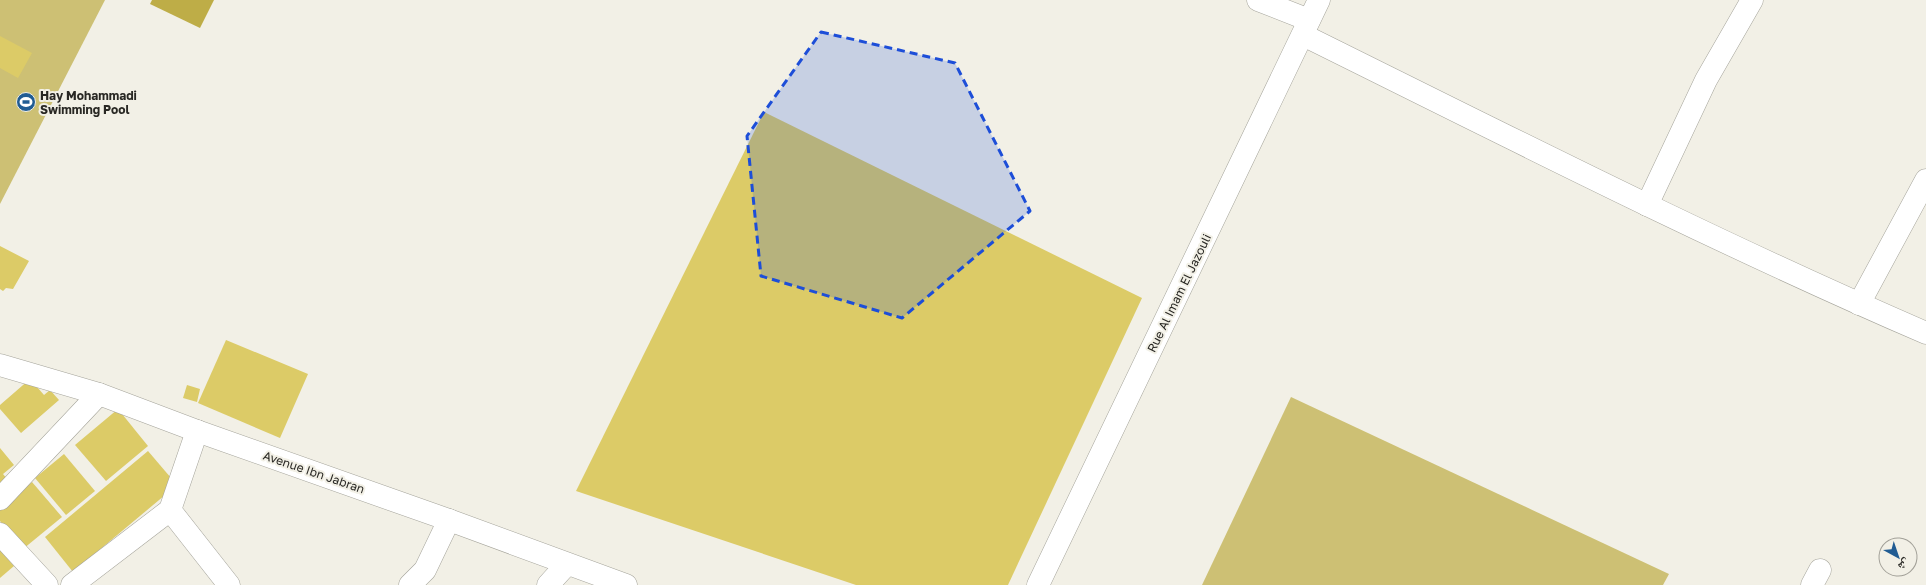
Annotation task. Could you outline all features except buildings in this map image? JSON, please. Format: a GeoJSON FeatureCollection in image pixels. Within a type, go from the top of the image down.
{"type":"FeatureCollection","features":[{"type":"Feature","properties":{"kind":"street"},"geometry":{"type":"LineString","coordinates":[[1258,0],[1306,28],[1647,205],[1859,304],[1926,333]]}},
{"type":"Feature","properties":{"kind":"street","name":"Rue Al Imam El Jazouli"},"geometry":{"type":"LineString","coordinates":[[1038,585],[1319,0]]}},
{"type":"Feature","properties":{"kind":"street"},"geometry":{"type":"LineString","coordinates":[[1647,205],[1706,80],[1752,0]]}},
{"type":"Feature","properties":{"kind":"street"},"geometry":{"type":"LineString","coordinates":[[1859,304],[1926,180]]}},
{"type":"Feature","properties":{"kind":"street","name":"Avenue Ibn Jabran"},"geometry":{"type":"LineString","coordinates":[[0,365],[99,394],[197,431],[449,520],[626,585]]}},
{"type":"Feature","properties":{"kind":"street"},"geometry":{"type":"LineString","coordinates":[[0,499],[99,394]]}},
{"type":"Feature","properties":{"kind":"street"},"geometry":{"type":"LineString","coordinates":[[72,585],[170,510],[197,431]]}},
{"type":"Feature","properties":{"kind":"street"},"geometry":{"type":"LineString","coordinates":[[170,510],[230,585]]}},
{"type":"Feature","properties":{"kind":"street"},"geometry":{"type":"LineString","coordinates":[[410,585],[424,570],[449,520]]}},
{"type":"Feature","properties":{"kind":"street"},"geometry":{"type":"LineString","coordinates":[[0,534],[47,585]]}},
{"type":"Feature","properties":{"kind":"street"},"geometry":{"type":"LineString","coordinates":[[548,585],[567,564]]}},
{"type":"Feature","properties":{"kind":"highlighted area"},"geometry":{"type":"Polygon","coordinates":[[[821,32],[955,63],[1030,211],[902,318],[761,276],[747,136],[821,32]]]}},
{"type":"Feature","properties":{"kind":"shaded area","name":"Hay Mohammadi Swimming Pool"},"geometry":{"type":"Polygon","coordinates":[[[0,0],[105,0],[0,204],[0,0]]]}},
{"type":"Feature","properties":{"kind":"shaded area"},"geometry":{"type":"Polygon","coordinates":[[[152,0],[214,0],[200,28],[150,4],[152,0]]]}},
{"type":"Feature","properties":{"kind":"shaded area"},"geometry":{"type":"Polygon","coordinates":[[[1291,397],[1669,574],[1663,585],[1202,585],[1291,397]]]}},
{"type":"Feature","properties":{"kind":"place","name":"Hay Mohammadi Swimming Pool"},"geometry":{"type":"Point","coordinates":[26,102]}}]}
